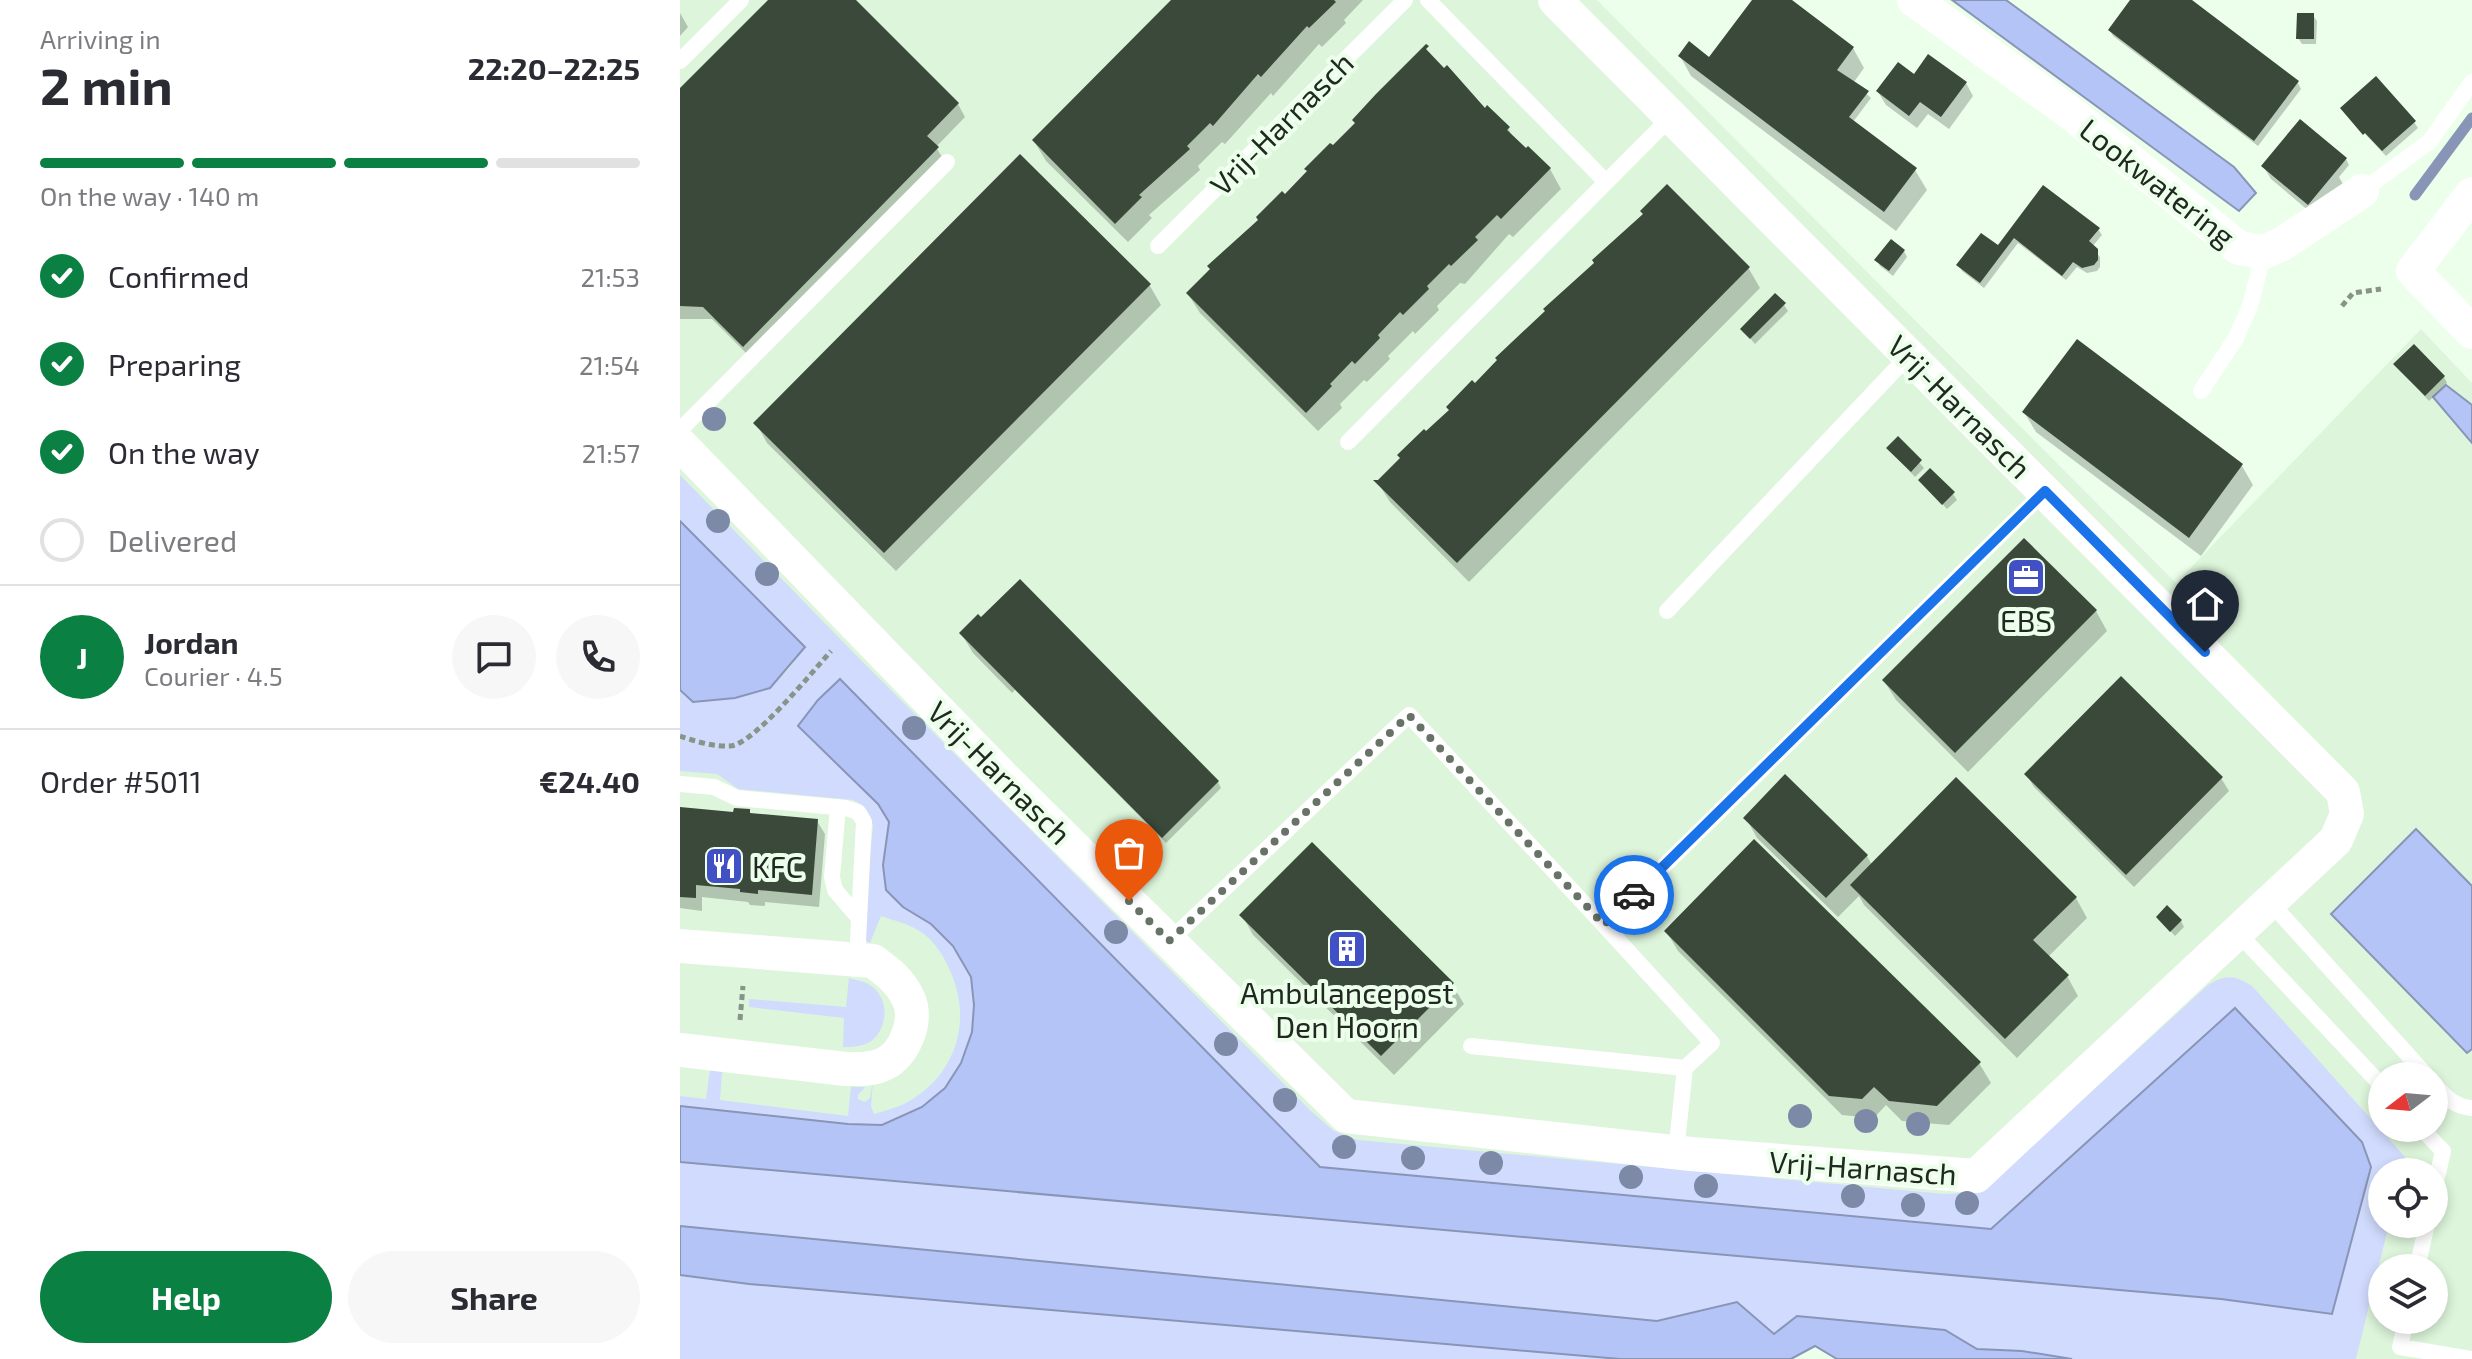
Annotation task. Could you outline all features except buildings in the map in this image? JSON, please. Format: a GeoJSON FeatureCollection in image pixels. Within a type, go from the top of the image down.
{"type":"FeatureCollection","features":[{"type":"Feature","properties":{"kind":"street","name":"Vrij-Harnasch"},"geometry":{"type":"LineString","coordinates":[[680,444],[1003,777],[1346,1116],[1676,1152],[1976,1176],[2336,840],[2347,814],[2343,792],[1555,0]]}},
{"type":"Feature","properties":{"kind":"street","name":"Lookwatering"},"geometry":{"type":"LineString","coordinates":[[1914,0],[2068,111],[2239,248],[2264,252],[2282,244],[2362,191]]}},
{"type":"Feature","properties":{"kind":"street"},"geometry":{"type":"LineString","coordinates":[[2472,194],[2413,271],[2472,332]]}},
{"type":"Feature","properties":{"kind":"street"},"geometry":{"type":"LineString","coordinates":[[680,946],[873,961],[896,978],[910,1001],[912,1024],[900,1051],[885,1064],[867,1069],[680,1050]]}},
{"type":"Feature","properties":{"kind":"lane"},"geometry":{"type":"LineString","coordinates":[[680,61],[741,0]]}},
{"type":"Feature","properties":{"kind":"lane","name":"Vrij-Harnasch"},"geometry":{"type":"LineString","coordinates":[[1158,246],[1405,0]]}},
{"type":"Feature","properties":{"kind":"lane"},"geometry":{"type":"LineString","coordinates":[[1428,0],[1606,182]]}},
{"type":"Feature","properties":{"kind":"lane","name":"Lookwatering"},"geometry":{"type":"LineString","coordinates":[[2362,191],[2429,142],[2472,82]]}},
{"type":"Feature","properties":{"kind":"lane"},"geometry":{"type":"LineString","coordinates":[[1348,442],[1672,116]]}},
{"type":"Feature","properties":{"kind":"lane"},"geometry":{"type":"LineString","coordinates":[[680,430],[947,162]]}},
{"type":"Feature","properties":{"kind":"lane"},"geometry":{"type":"LineString","coordinates":[[2201,391],[2236,338],[2250,306],[2264,252]]}},
{"type":"Feature","properties":{"kind":"lane"},"geometry":{"type":"LineString","coordinates":[[1667,611],[1909,355]]}},
{"type":"Feature","properties":{"kind":"lane"},"geometry":{"type":"LineString","coordinates":[[1604,925],[2045,491]]}},
{"type":"Feature","properties":{"kind":"lane"},"geometry":{"type":"LineString","coordinates":[[1169,941],[1409,715],[1712,1043],[1685,1068],[1676,1152]]}},
{"type":"Feature","properties":{"kind":"lane"},"geometry":{"type":"LineString","coordinates":[[680,784],[714,787],[737,798],[838,807],[858,812],[864,822],[857,960]]}},
{"type":"Feature","properties":{"kind":"lane"},"geometry":{"type":"LineString","coordinates":[[838,807],[832,877],[835,890],[858,917]]}},
{"type":"Feature","properties":{"kind":"lane"},"geometry":{"type":"LineString","coordinates":[[2270,902],[2414,1062]]}},
{"type":"Feature","properties":{"kind":"lane"},"geometry":{"type":"LineString","coordinates":[[2238,933],[2368,1071]]}},
{"type":"Feature","properties":{"kind":"lane"},"geometry":{"type":"LineString","coordinates":[[1471,1046],[1685,1068]]}},
{"type":"Feature","properties":{"kind":"lane"},"geometry":{"type":"LineString","coordinates":[[2448,1100],[2472,1108]]}},
{"type":"Feature","properties":{"kind":"lane"},"geometry":{"type":"LineString","coordinates":[[2403,1334],[2400,1347],[2472,1359]]}},
{"type":"Feature","properties":{"kind":"path"},"geometry":{"type":"LineString","coordinates":[[2342,306],[2353,293],[2390,288],[2413,271]]}},
{"type":"Feature","properties":{"kind":"path"},"geometry":{"type":"LineString","coordinates":[[680,736],[731,746],[744,741],[761,727],[856,624]]}},
{"type":"Feature","properties":{"kind":"path"},"geometry":{"type":"LineString","coordinates":[[737,1057],[745,951]]}},
{"type":"Feature","properties":{"kind":"shaded area"},"geometry":{"type":"Polygon","coordinates":[[[680,0],[1597,0],[2176,583],[2421,329],[2472,383],[2472,1359],[1869,1359],[1002,1146],[680,1120],[680,0]]]}},
{"type":"Feature","properties":{"kind":"shaded area"},"geometry":{"type":"Polygon","coordinates":[[[1952,0],[2006,0],[2234,167],[2256,193],[2239,211],[1952,0]]]}},
{"type":"Feature","properties":{"kind":"shaded area"},"geometry":{"type":"Polygon","coordinates":[[[2446,385],[2472,405],[2472,443],[2433,397],[2446,385]]]}},
{"type":"Feature","properties":{"kind":"shaded area"},"geometry":{"type":"Polygon","coordinates":[[[680,475],[1312,1112],[1334,1131],[1358,1140],[1945,1194],[1966,1193],[1997,1178],[2208,985],[2225,978],[2246,982],[2368,1116],[2368,1142],[2392,1142],[2405,1157],[2368,1158],[2368,1238],[2386,1238],[2382,1254],[2368,1254],[2368,1310],[2356,1359],[2072,1359],[2022,1351],[1977,1349],[1945,1330],[1798,1316],[1774,1335],[1737,1302],[1658,1321],[680,1226],[680,1162],[2221,1299],[2331,1314],[2234,1008],[1991,1229],[1320,1167],[975,816],[799,726],[878,804],[889,822],[883,865],[903,907],[931,924],[953,946],[971,977],[974,1005],[972,1032],[961,1063],[945,1088],[922,1107],[882,1125],[680,1106],[680,1096],[706,1099],[710,1070],[722,1072],[720,1100],[848,1116],[851,1087],[865,1087],[858,1099],[865,1102],[870,1098],[873,1081],[871,1106],[874,1114],[904,1104],[935,1081],[954,1050],[960,1015],[958,996],[947,964],[923,933],[881,916],[870,943],[865,940],[862,932],[873,826],[864,807],[853,800],[738,789],[717,774],[680,771],[680,690],[693,702],[769,688],[788,670],[805,647],[680,521],[680,475]]]}},
{"type":"Feature","properties":{"kind":"shaded area"},"geometry":{"type":"Polygon","coordinates":[[[680,521],[805,647],[770,688],[735,698],[693,702],[680,690],[680,521]]]}},
{"type":"Feature","properties":{"kind":"shaded area"},"geometry":{"type":"Polygon","coordinates":[[[840,679],[1320,1167],[1991,1229],[2235,1008],[2362,1142],[2368,1159],[2368,1178],[2332,1314],[2221,1299],[680,1162],[680,1106],[882,1125],[922,1107],[945,1088],[961,1063],[972,1032],[974,1005],[971,977],[953,946],[931,924],[903,907],[886,890],[883,865],[889,822],[878,804],[798,726],[818,700],[840,679]]]}},
{"type":"Feature","properties":{"kind":"shaded area"},"geometry":{"type":"Polygon","coordinates":[[[2416,829],[2472,886],[2472,1049],[2467,1053],[2331,914],[2416,829]]]}},
{"type":"Feature","properties":{"kind":"shaded area"},"geometry":{"type":"Polygon","coordinates":[[[849,978],[875,989],[884,1005],[880,1030],[875,1038],[862,1045],[843,1047],[844,1018],[749,1007],[749,999],[846,1007],[849,978]]]}},
{"type":"Feature","properties":{"kind":"shaded area"},"geometry":{"type":"Polygon","coordinates":[[[680,1226],[1657,1321],[1737,1302],[1774,1334],[1797,1316],[1945,1330],[1977,1349],[2022,1351],[2072,1359],[1837,1359],[1815,1346],[1791,1359],[1620,1359],[749,1284],[680,1275],[680,1226]]]}},
{"type":"Feature","properties":{"kind":"shaded area"},"geometry":{"type":"Polygon","coordinates":[[[680,1275],[749,1284],[1620,1359],[680,1359],[680,1275]]]}},
{"type":"Feature","properties":{"kind":"waterway"},"geometry":{"type":"LineString","coordinates":[[2415,195],[2472,118]]}},
{"type":"Feature","properties":{"kind":"way so far"},"geometry":{"type":"LineString","coordinates":[[1129,901],[1169,941],[1409,715],[1604,925],[1634,895]]}},
{"type":"Feature","properties":{"kind":"place","name":"EBS"},"geometry":{"type":"Point","coordinates":[2026,577]}},
{"type":"Feature","properties":{"kind":"place","name":"KFC"},"geometry":{"type":"Point","coordinates":[724,866]}},
{"type":"Feature","properties":{"kind":"place","name":"Ambulancepost Den Hoorn"},"geometry":{"type":"Point","coordinates":[1347,949]}},
{"type":"Feature","properties":{"kind":"route"},"geometry":{"type":"LineString","coordinates":[[1634,895],[2045,491],[2205,652]]}}]}
